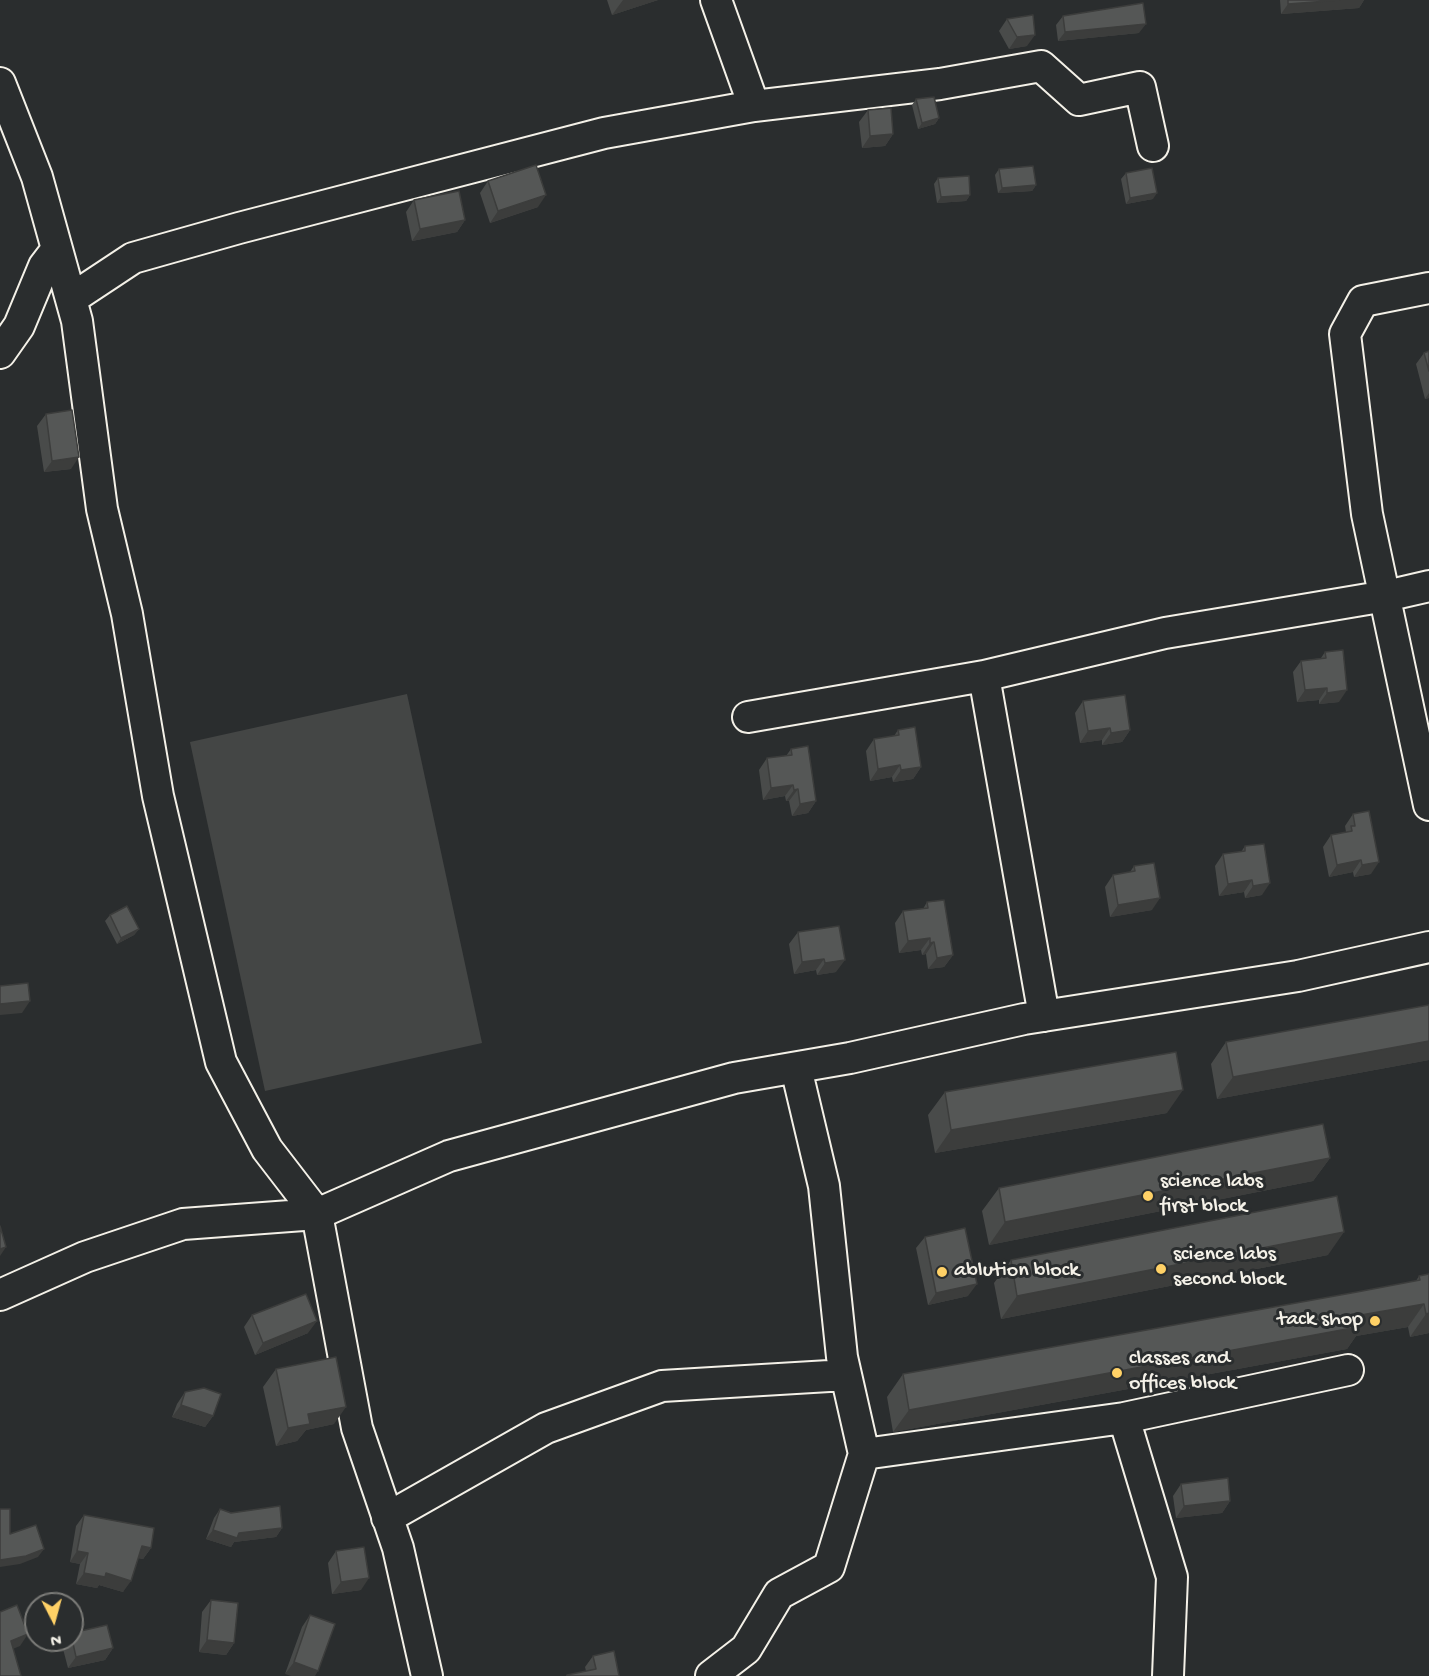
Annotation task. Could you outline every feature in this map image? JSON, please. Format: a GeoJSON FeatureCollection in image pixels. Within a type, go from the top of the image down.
{"type":"FeatureCollection","features":[{"type":"Feature","properties":{"kind":"street"},"geometry":{"type":"LineString","coordinates":[[716,0],[754,106]]}},
{"type":"Feature","properties":{"kind":"street"},"geometry":{"type":"LineString","coordinates":[[71,299],[133,258],[239,228],[604,133],[754,106],[940,84],[1041,66],[1079,100],[1140,87],[1153,146]]}},
{"type":"Feature","properties":{"kind":"street"},"geometry":{"type":"LineString","coordinates":[[0,83],[37,177],[77,321],[102,509],[127,614],[158,796],[221,1062],[267,1149],[317,1214],[357,1428],[398,1548],[427,1676]]}},
{"type":"Feature","properties":{"kind":"street"},"geometry":{"type":"LineString","coordinates":[[0,353],[19,326],[44,266],[57,249]]}},
{"type":"Feature","properties":{"kind":"street"},"geometry":{"type":"LineString","coordinates":[[1429,288],[1363,301],[1345,334],[1367,514],[1429,805]]}},
{"type":"Feature","properties":{"kind":"street"},"geometry":{"type":"LineString","coordinates":[[748,717],[984,675],[1165,633],[1386,596],[1429,586]]}},
{"type":"Feature","properties":{"kind":"street"},"geometry":{"type":"LineString","coordinates":[[984,675],[1044,1016]]}},
{"type":"Feature","properties":{"kind":"street"},"geometry":{"type":"LineString","coordinates":[[0,1295],[85,1257],[183,1224],[317,1214],[449,1156],[734,1078],[796,1068],[1044,1016],[1298,975],[1429,947]]}},
{"type":"Feature","properties":{"kind":"street"},"geometry":{"type":"LineString","coordinates":[[711,1676],[746,1649],[779,1594],[829,1567],[864,1454],[846,1375],[824,1186],[796,1068]]}},
{"type":"Feature","properties":{"kind":"street"},"geometry":{"type":"LineString","coordinates":[[864,1454],[1124,1418],[1348,1370]]}},
{"type":"Feature","properties":{"kind":"street"},"geometry":{"type":"LineString","coordinates":[[387,1518],[546,1428],[662,1386],[846,1375]]}},
{"type":"Feature","properties":{"kind":"street"},"geometry":{"type":"LineString","coordinates":[[1124,1418],[1172,1577],[1168,1676]]}},
{"type":"Feature","properties":{"kind":"shaded area"},"geometry":{"type":"Polygon","coordinates":[[[407,694],[482,1043],[265,1091],[190,742],[407,694]]]}},
{"type":"Feature","properties":{"kind":"building"},"geometry":{"type":"Polygon","coordinates":[[[1288,0],[1340,0],[1288,4],[1288,0]]]}},
{"type":"Feature","properties":{"kind":"building"},"geometry":{"type":"Polygon","coordinates":[[[1143,3],[1146,24],[1065,32],[1063,16],[1143,3]]]}},
{"type":"Feature","properties":{"kind":"building"},"geometry":{"type":"Polygon","coordinates":[[[1033,15],[1035,35],[1017,37],[1007,19],[1033,15]]]}},
{"type":"Feature","properties":{"kind":"building"},"geometry":{"type":"Polygon","coordinates":[[[934,97],[939,118],[922,123],[916,99],[934,97]]]}},
{"type":"Feature","properties":{"kind":"building"},"geometry":{"type":"Polygon","coordinates":[[[891,108],[893,134],[870,136],[868,110],[891,108]]]}},
{"type":"Feature","properties":{"kind":"building"},"geometry":{"type":"Polygon","coordinates":[[[536,165],[546,195],[498,211],[488,181],[536,165]]]}},
{"type":"Feature","properties":{"kind":"building"},"geometry":{"type":"Polygon","coordinates":[[[1033,166],[1036,185],[1002,188],[999,169],[1033,166]]]}},
{"type":"Feature","properties":{"kind":"building"},"geometry":{"type":"Polygon","coordinates":[[[1152,168],[1157,193],[1130,198],[1126,173],[1152,168]]]}},
{"type":"Feature","properties":{"kind":"building"},"geometry":{"type":"Polygon","coordinates":[[[969,176],[970,195],[941,197],[938,178],[969,176]]]}},
{"type":"Feature","properties":{"kind":"building"},"geometry":{"type":"Polygon","coordinates":[[[459,191],[465,220],[420,229],[414,200],[459,191]]]}},
{"type":"Feature","properties":{"kind":"building"},"geometry":{"type":"Polygon","coordinates":[[[1429,351],[1429,371],[1424,353],[1429,351]]]}},
{"type":"Feature","properties":{"kind":"building"},"geometry":{"type":"Polygon","coordinates":[[[72,410],[79,457],[52,461],[46,414],[72,410]]]}},
{"type":"Feature","properties":{"kind":"building"},"geometry":{"type":"Polygon","coordinates":[[[1343,650],[1347,690],[1327,693],[1327,688],[1305,690],[1301,661],[1326,658],[1325,652],[1343,650]]]}},
{"type":"Feature","properties":{"kind":"building"},"geometry":{"type":"Polygon","coordinates":[[[1125,695],[1130,730],[1111,733],[1110,728],[1088,731],[1083,701],[1125,695]]]}},
{"type":"Feature","properties":{"kind":"building"},"geometry":{"type":"Polygon","coordinates":[[[915,727],[921,767],[901,770],[900,765],[878,769],[874,739],[899,735],[898,730],[915,727]]]}},
{"type":"Feature","properties":{"kind":"building"},"geometry":{"type":"Polygon","coordinates":[[[808,746],[816,801],[800,804],[798,789],[794,790],[793,785],[771,788],[767,758],[792,755],[791,749],[808,746]]]}},
{"type":"Feature","properties":{"kind":"building"},"geometry":{"type":"Polygon","coordinates":[[[1369,811],[1379,862],[1362,865],[1361,860],[1337,865],[1331,835],[1352,831],[1351,826],[1355,826],[1353,814],[1369,811]]]}},
{"type":"Feature","properties":{"kind":"building"},"geometry":{"type":"Polygon","coordinates":[[[1264,844],[1270,883],[1253,886],[1252,880],[1228,884],[1223,854],[1245,851],[1245,846],[1264,844]]]}},
{"type":"Feature","properties":{"kind":"building"},"geometry":{"type":"Polygon","coordinates":[[[1154,863],[1160,898],[1118,905],[1113,875],[1135,871],[1134,866],[1154,863]]]}},
{"type":"Feature","properties":{"kind":"building"},"geometry":{"type":"Polygon","coordinates":[[[944,900],[953,955],[937,958],[934,942],[930,943],[930,938],[908,941],[903,911],[928,908],[927,902],[944,900]]]}},
{"type":"Feature","properties":{"kind":"building"},"geometry":{"type":"Polygon","coordinates":[[[127,906],[139,929],[121,938],[110,915],[127,906]]]}},
{"type":"Feature","properties":{"kind":"building"},"geometry":{"type":"Polygon","coordinates":[[[839,926],[845,960],[825,963],[824,959],[802,962],[798,932],[839,926]]]}},
{"type":"Feature","properties":{"kind":"building"},"geometry":{"type":"Polygon","coordinates":[[[28,983],[30,1001],[0,1004],[0,986],[28,983]]]}},
{"type":"Feature","properties":{"kind":"building"},"geometry":{"type":"Polygon","coordinates":[[[1429,1005],[1429,1041],[1233,1077],[1226,1042],[1429,1005]]]}},
{"type":"Feature","properties":{"kind":"building"},"geometry":{"type":"Polygon","coordinates":[[[1176,1052],[1183,1090],[951,1130],[945,1092],[1176,1052]]]}},
{"type":"Feature","properties":{"kind":"building"},"geometry":{"type":"Polygon","coordinates":[[[1323,1124],[1330,1158],[1005,1222],[999,1188],[1323,1124]]]}},
{"type":"Feature","properties":{"kind":"building"},"geometry":{"type":"Polygon","coordinates":[[[1337,1196],[1344,1232],[1017,1296],[1011,1260],[1337,1196]]]}},
{"type":"Feature","properties":{"kind":"building"},"geometry":{"type":"Polygon","coordinates":[[[0,1226],[6,1247],[0,1249],[0,1226]]]}},
{"type":"Feature","properties":{"kind":"building","name":"ablution block"},"geometry":{"type":"Polygon","coordinates":[[[965,1228],[977,1284],[936,1293],[925,1237],[965,1228]]]}},
{"type":"Feature","properties":{"kind":"building"},"geometry":{"type":"Polygon","coordinates":[[[1429,1274],[1429,1313],[1426,1314],[1424,1304],[1361,1315],[1363,1326],[909,1410],[903,1374],[1357,1292],[1420,1280],[1419,1276],[1429,1274]]]}},
{"type":"Feature","properties":{"kind":"building"},"geometry":{"type":"Polygon","coordinates":[[[306,1294],[317,1321],[263,1343],[252,1315],[306,1294]]]}},
{"type":"Feature","properties":{"kind":"building"},"geometry":{"type":"Polygon","coordinates":[[[336,1357],[346,1407],[308,1414],[310,1424],[288,1428],[276,1369],[336,1357]]]}},
{"type":"Feature","properties":{"kind":"building"},"geometry":{"type":"Polygon","coordinates":[[[204,1388],[221,1394],[213,1416],[181,1405],[185,1392],[204,1388]]]}},
{"type":"Feature","properties":{"kind":"building"},"geometry":{"type":"Polygon","coordinates":[[[1228,1478],[1230,1501],[1184,1506],[1181,1484],[1228,1478]]]}},
{"type":"Feature","properties":{"kind":"building"},"geometry":{"type":"Polygon","coordinates":[[[280,1506],[282,1528],[239,1533],[237,1538],[213,1530],[220,1509],[231,1513],[280,1506]]]}},
{"type":"Feature","properties":{"kind":"building"},"geometry":{"type":"Polygon","coordinates":[[[0,1509],[10,1509],[10,1534],[36,1525],[44,1549],[26,1556],[0,1560],[0,1509]]]}},
{"type":"Feature","properties":{"kind":"building"},"geometry":{"type":"Polygon","coordinates":[[[84,1515],[154,1528],[151,1548],[142,1546],[131,1581],[106,1573],[105,1577],[84,1573],[88,1553],[77,1551],[84,1515]]]}},
{"type":"Feature","properties":{"kind":"building"},"geometry":{"type":"Polygon","coordinates":[[[364,1547],[369,1578],[341,1582],[336,1551],[364,1547]]]}},
{"type":"Feature","properties":{"kind":"building"},"geometry":{"type":"Polygon","coordinates":[[[211,1600],[238,1603],[234,1643],[207,1640],[211,1600]]]}},
{"type":"Feature","properties":{"kind":"building"},"geometry":{"type":"Polygon","coordinates":[[[17,1605],[24,1623],[24,1636],[11,1641],[21,1676],[0,1676],[0,1612],[17,1605]]]}},
{"type":"Feature","properties":{"kind":"building"},"geometry":{"type":"Polygon","coordinates":[[[310,1615],[335,1624],[318,1671],[294,1662],[310,1615]]]}},
{"type":"Feature","properties":{"kind":"building"},"geometry":{"type":"Polygon","coordinates":[[[107,1625],[113,1648],[76,1657],[75,1652],[84,1652],[84,1630],[107,1625]]]}},
{"type":"Feature","properties":{"kind":"building"},"geometry":{"type":"Polygon","coordinates":[[[614,1651],[619,1676],[567,1676],[596,1669],[593,1656],[614,1651]]]}},
{"type":"Feature","properties":{"kind":"place","name":"science labs first block"},"geometry":{"type":"Point","coordinates":[1148,1196]}},
{"type":"Feature","properties":{"kind":"place","name":"science labs second block"},"geometry":{"type":"Point","coordinates":[1161,1269]}},
{"type":"Feature","properties":{"kind":"place","name":"ablution block"},"geometry":{"type":"Point","coordinates":[942,1272]}},
{"type":"Feature","properties":{"kind":"place","name":"tack shop"},"geometry":{"type":"Point","coordinates":[1375,1321]}},
{"type":"Feature","properties":{"kind":"place","name":"classes and offices block"},"geometry":{"type":"Point","coordinates":[1117,1373]}}]}
